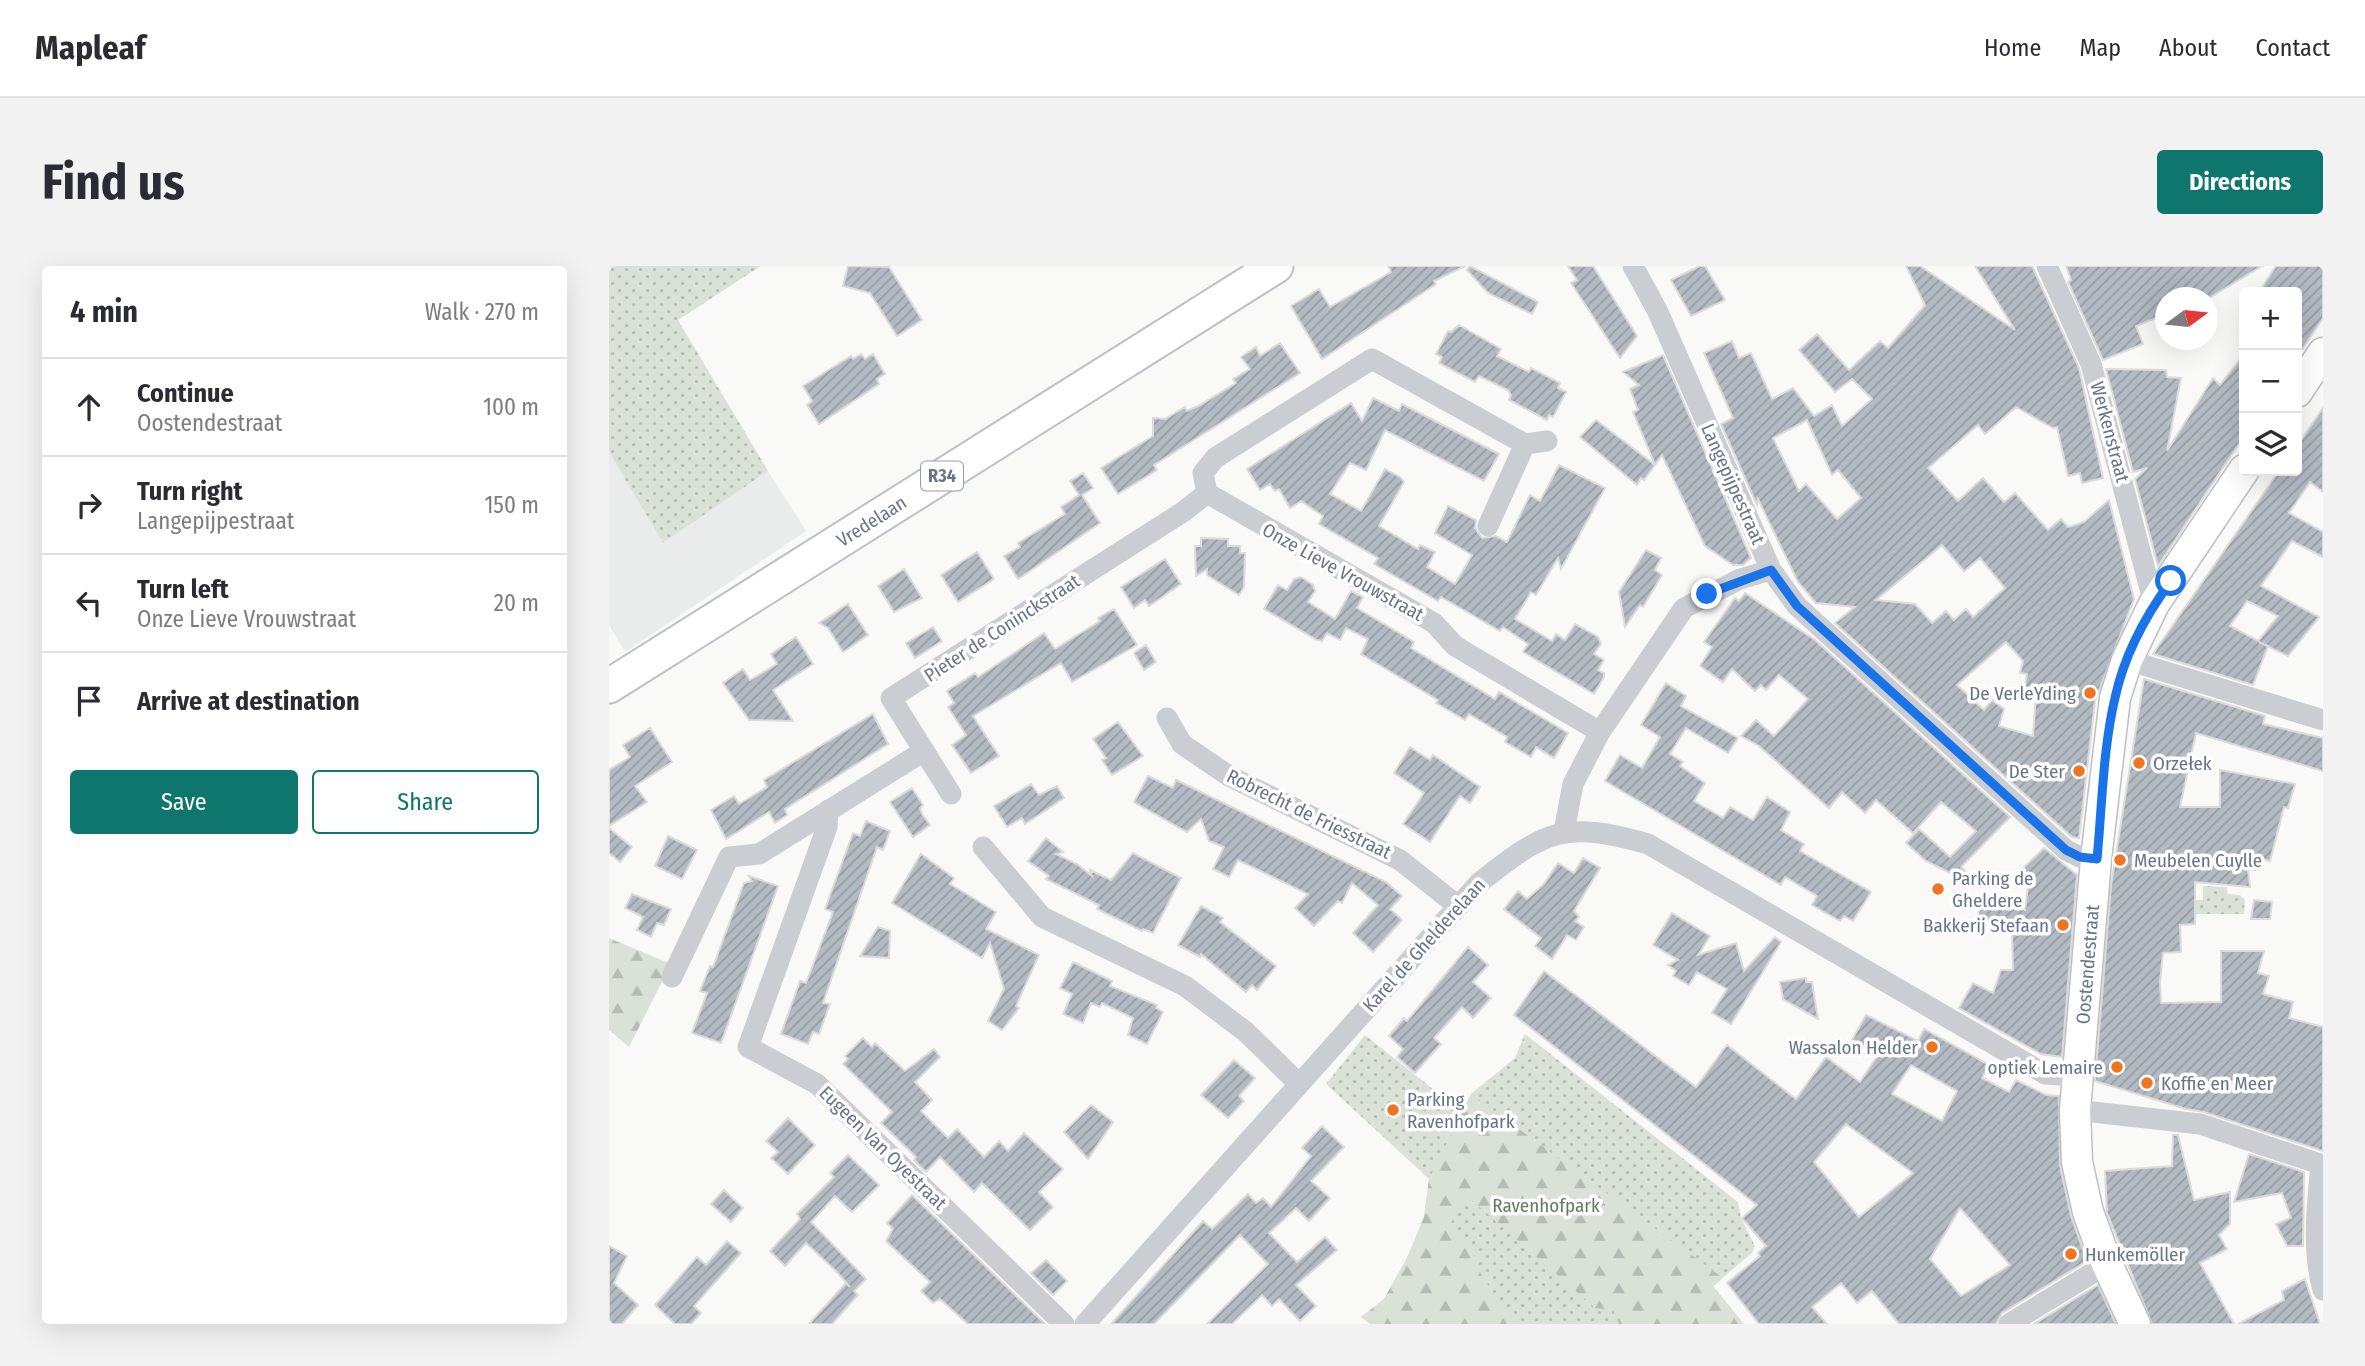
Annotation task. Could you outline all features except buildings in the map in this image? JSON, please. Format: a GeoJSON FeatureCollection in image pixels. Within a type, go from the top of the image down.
{"type":"FeatureCollection","features":[{"type":"Feature","properties":{"kind":"main road","name":"Vredelaan"},"geometry":{"type":"LineString","coordinates":[[609,686],[1276,266]]}},
{"type":"Feature","properties":{"kind":"street","name":"Langepijpestraat"},"geometry":{"type":"LineString","coordinates":[[1633,266],[1658,312],[1771,570],[1797,606],[2066,850],[2080,857],[2097,859]]}},
{"type":"Feature","properties":{"kind":"street","name":"Werkenstraat"},"geometry":{"type":"LineString","coordinates":[[2047,266],[2091,364],[2154,604]]}},
{"type":"Feature","properties":{"kind":"street"},"geometry":{"type":"LineString","coordinates":[[2302,384],[2323,352]]}},
{"type":"Feature","properties":{"kind":"street","name":"Pieter de Coninckstraat"},"geometry":{"type":"LineString","coordinates":[[951,794],[891,698],[1183,512],[1205,483],[1215,458],[1372,359],[1536,442],[1488,526]]}},
{"type":"Feature","properties":{"kind":"street"},"geometry":{"type":"LineString","coordinates":[[2302,404],[2323,376]]}},
{"type":"Feature","properties":{"kind":"street","name":"Oostendestraat"},"geometry":{"type":"LineString","coordinates":[[2135,1324],[2107,1264],[2088,1212],[2077,1162],[2075,1110],[2097,859],[2115,698],[2127,660],[2154,604],[2240,476]]}},
{"type":"Feature","properties":{"kind":"street","name":"Oostendestraat"},"geometry":{"type":"LineString","coordinates":[[2154,604],[2249,476]]}},
{"type":"Feature","properties":{"kind":"street","name":"Onze Lieve Vrouwstraat"},"geometry":{"type":"LineString","coordinates":[[1205,483],[1434,623],[1455,646],[1600,732]]}},
{"type":"Feature","properties":{"kind":"street"},"geometry":{"type":"LineString","coordinates":[[1564,831],[1573,784],[1600,732],[1684,608],[1740,579],[1771,570]]}},
{"type":"Feature","properties":{"kind":"street"},"geometry":{"type":"LineString","coordinates":[[2127,660],[2323,720]]}},
{"type":"Feature","properties":{"kind":"street","name":"Robrecht de Friesstraat"},"geometry":{"type":"LineString","coordinates":[[1167,718],[1182,744],[1229,776],[1400,860],[1458,906]]}},
{"type":"Feature","properties":{"kind":"street"},"geometry":{"type":"LineString","coordinates":[[672,977],[729,857],[759,854],[924,751]]}},
{"type":"Feature","properties":{"kind":"street","name":"Eugeen Van Oyestraat"},"geometry":{"type":"LineString","coordinates":[[828,810],[827,827],[748,1046],[817,1084],[1064,1324]]}},
{"type":"Feature","properties":{"kind":"street","name":"Karel de Ghelderelaan"},"geometry":{"type":"LineString","coordinates":[[1085,1324],[1479,883],[1525,846],[1564,831],[1606,832],[1648,844],[2045,1074],[2077,1076]]}},
{"type":"Feature","properties":{"kind":"street"},"geometry":{"type":"LineString","coordinates":[[983,847],[1042,917],[1185,986],[1246,1032],[1299,1084]]}},
{"type":"Feature","properties":{"kind":"street"},"geometry":{"type":"LineString","coordinates":[[2075,1110],[2200,1124],[2322,1165],[2318,1231],[2323,1290]]}},
{"type":"Feature","properties":{"kind":"street"},"geometry":{"type":"LineString","coordinates":[[2009,1324],[2107,1264]]}},
{"type":"Feature","properties":{"kind":"shaded area"},"geometry":{"type":"Polygon","coordinates":[[[609,452],[663,543],[768,471],[806,531],[625,652],[609,625],[609,452]]]}},
{"type":"Feature","properties":{"kind":"green space"},"geometry":{"type":"Polygon","coordinates":[[[609,266],[761,266],[678,320],[768,471],[663,543],[609,452],[609,266]]]}},
{"type":"Feature","properties":{"kind":"green space"},"geometry":{"type":"Polygon","coordinates":[[[2203,886],[2227,887],[2228,894],[2240,895],[2245,900],[2244,914],[2196,914],[2196,900],[2203,900],[2203,886]]]}},
{"type":"Feature","properties":{"kind":"green space"},"geometry":{"type":"Polygon","coordinates":[[[609,938],[671,964],[629,1047],[609,1030],[609,938]]]}},
{"type":"Feature","properties":{"kind":"green space","name":"Ravenhofpark"},"geometry":{"type":"Polygon","coordinates":[[[1525,1034],[1738,1202],[1741,1218],[1755,1246],[1752,1253],[1713,1286],[1744,1324],[1370,1324],[1361,1317],[1384,1299],[1407,1258],[1424,1217],[1429,1179],[1326,1084],[1365,1035],[1462,1112],[1471,1094],[1515,1058],[1525,1034]]]}},
{"type":"Feature","properties":{"kind":"green space"},"geometry":{"type":"Polygon","coordinates":[[[1471,1094],[1723,1278],[1713,1287],[1744,1324],[1619,1324],[1613,1310],[1595,1308],[1467,1196],[1449,1226],[1470,1243],[1480,1272],[1492,1291],[1521,1324],[1370,1324],[1361,1317],[1384,1299],[1407,1258],[1424,1217],[1429,1179],[1471,1094]]]}},
{"type":"Feature","properties":{"kind":"place","name":"De VerleYding"},"geometry":{"type":"Point","coordinates":[2090,693]}},
{"type":"Feature","properties":{"kind":"place","name":"Orzełek"},"geometry":{"type":"Point","coordinates":[2139,763]}},
{"type":"Feature","properties":{"kind":"place","name":"De Ster"},"geometry":{"type":"Point","coordinates":[2079,771]}},
{"type":"Feature","properties":{"kind":"place","name":"Meubelen Cuylle"},"geometry":{"type":"Point","coordinates":[2120,860]}},
{"type":"Feature","properties":{"kind":"place","name":"Parking de Gheldere"},"geometry":{"type":"Point","coordinates":[1938,889]}},
{"type":"Feature","properties":{"kind":"place","name":"Bakkerij Stefaan"},"geometry":{"type":"Point","coordinates":[2063,925]}},
{"type":"Feature","properties":{"kind":"place","name":"Wassalon Helder"},"geometry":{"type":"Point","coordinates":[1932,1047]}},
{"type":"Feature","properties":{"kind":"place","name":"optiek Lemaire"},"geometry":{"type":"Point","coordinates":[2117,1067]}},
{"type":"Feature","properties":{"kind":"place","name":"Koffie en Meer"},"geometry":{"type":"Point","coordinates":[2147,1083]}},
{"type":"Feature","properties":{"kind":"place","name":"Parking Ravenhofpark"},"geometry":{"type":"Point","coordinates":[1393,1110]}},
{"type":"Feature","properties":{"kind":"place","name":"Hunkemöller"},"geometry":{"type":"Point","coordinates":[2071,1254]}},
{"type":"Feature","properties":{"kind":"route"},"geometry":{"type":"LineString","coordinates":[[1707,594],[1740,579],[1771,570],[1797,606],[2066,850],[2073,855],[2097,859],[2115,698],[2127,660],[2154,604],[2171,581]]}}]}
